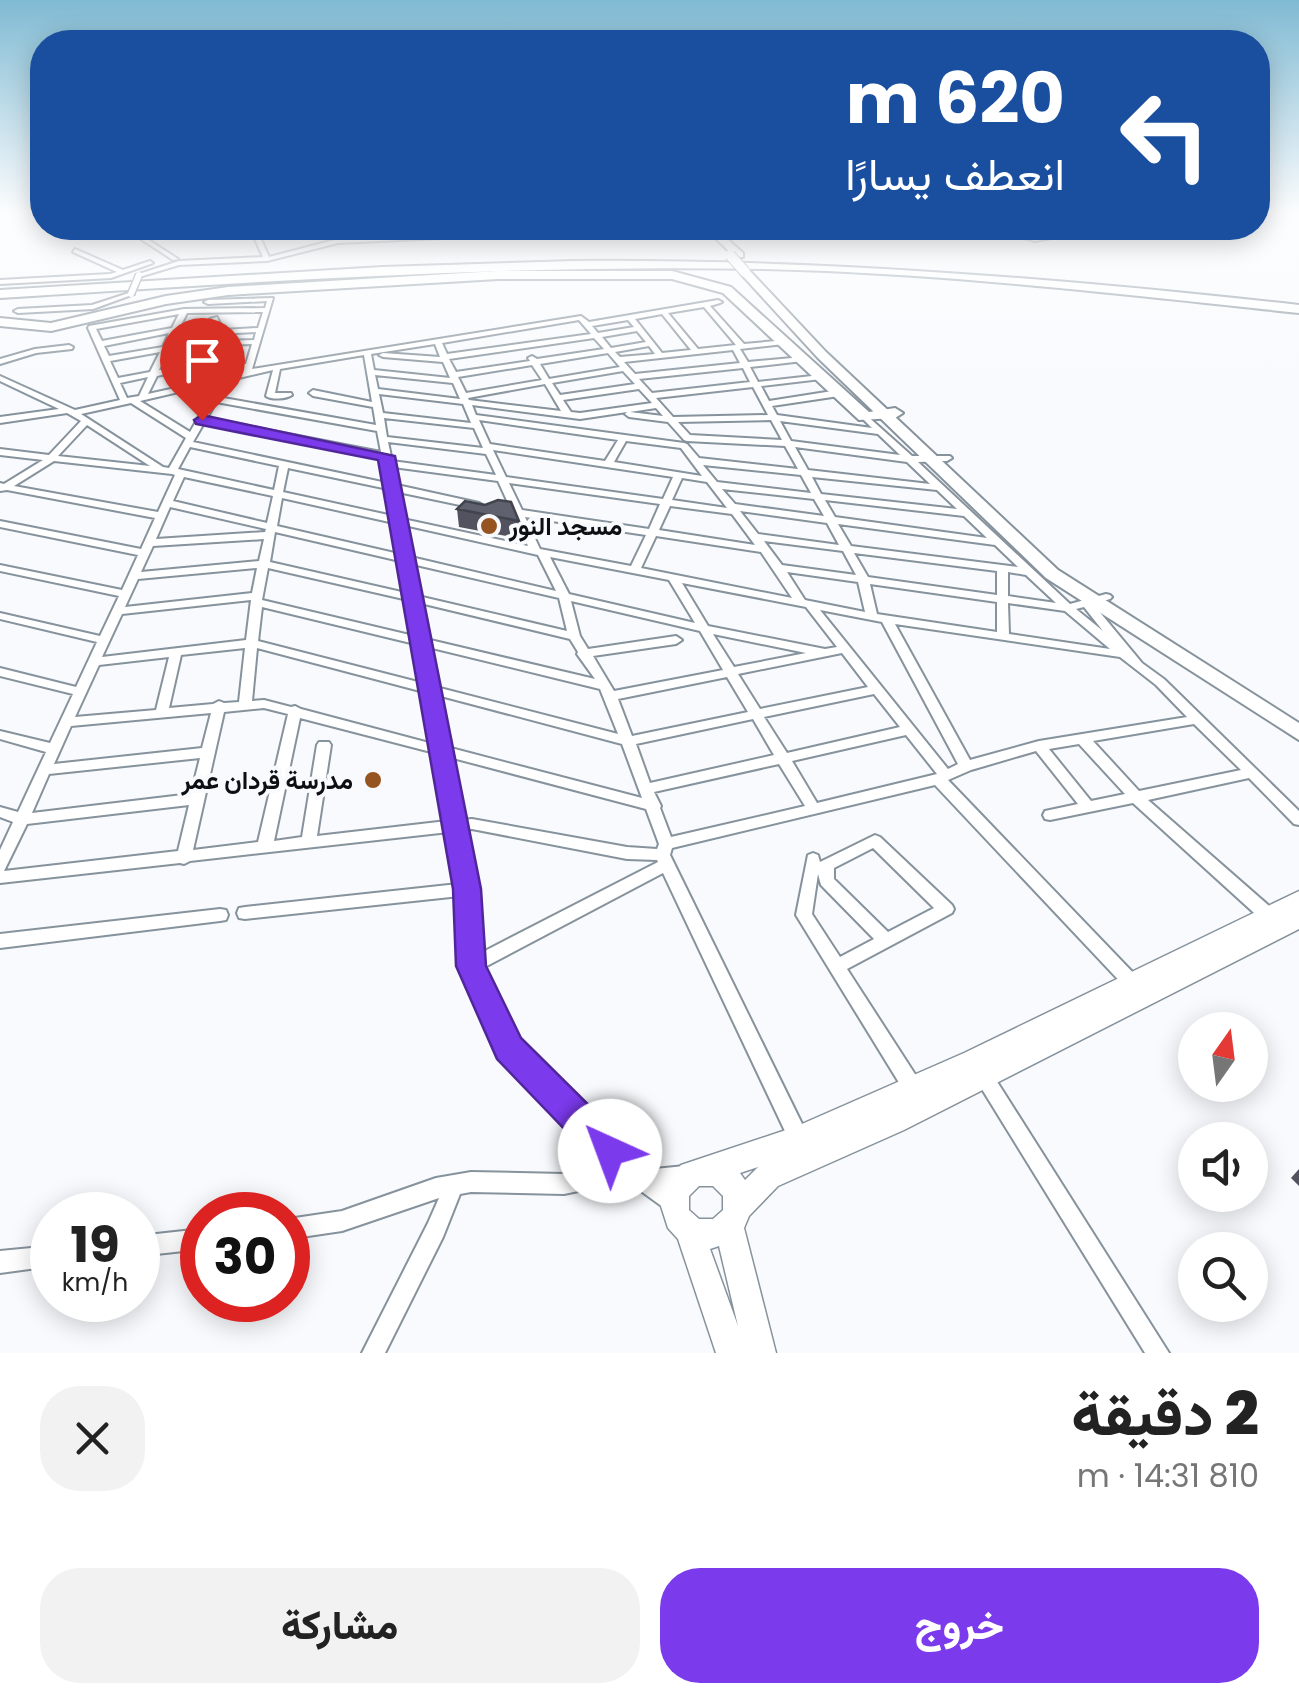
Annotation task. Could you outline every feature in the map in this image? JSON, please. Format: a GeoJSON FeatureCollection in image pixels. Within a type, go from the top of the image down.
{"type":"FeatureCollection","features":[{"type":"Feature","properties":{"kind":"highway"},"geometry":{"type":"LineString","coordinates":[[2,288],[234,275]]}},
{"type":"Feature","properties":{"kind":"highway"},"geometry":{"type":"LineString","coordinates":[[2,288],[282,275]]}},
{"type":"Feature","properties":{"kind":"highway"},"geometry":{"type":"LineString","coordinates":[[46,317],[228,288],[455,275]]}},
{"type":"Feature","properties":{"kind":"highway"},"geometry":{"type":"LineString","coordinates":[[8,315],[50,327],[182,296],[228,291],[556,275]]}},
{"type":"Feature","properties":{"kind":"highway"},"geometry":{"type":"LineString","coordinates":[[662,275],[718,285],[836,385],[865,417],[887,420]]}},
{"type":"Feature","properties":{"kind":"highway"},"geometry":{"type":"LineString","coordinates":[[686,275],[726,286],[766,326]]}},
{"type":"Feature","properties":{"kind":"highway"},"geometry":{"type":"LineString","coordinates":[[943,275],[1299,309]]}},
{"type":"Feature","properties":{"kind":"highway"},"geometry":{"type":"LineString","coordinates":[[996,275],[1299,309]]}},
{"type":"Feature","properties":{"kind":"highway"},"geometry":{"type":"LineString","coordinates":[[8,315],[28,324],[62,310]]}},
{"type":"Feature","properties":{"kind":"main road"},"geometry":{"type":"LineString","coordinates":[[751,275],[836,385],[940,458],[972,498],[1052,574],[1299,734]]}},
{"type":"Feature","properties":{"kind":"main road"},"geometry":{"type":"LineString","coordinates":[[752,275],[887,420]]}},
{"type":"Feature","properties":{"kind":"main road"},"geometry":{"type":"LineString","coordinates":[[940,458],[972,498],[1095,601],[1299,722]]}},
{"type":"Feature","properties":{"kind":"main road"},"geometry":{"type":"LineString","coordinates":[[689,1230],[710,1235],[733,1217],[768,1176],[1299,900]]}},
{"type":"Feature","properties":{"kind":"main road"},"geometry":{"type":"LineString","coordinates":[[732,1353],[689,1230],[678,1218],[674,1202],[697,1174],[799,1140],[913,1088],[979,1069],[1299,919]]}},
{"type":"Feature","properties":{"kind":"main road"},"geometry":{"type":"LineString","coordinates":[[697,1174],[726,1179],[760,1353]]}},
{"type":"Feature","properties":{"kind":"street"},"geometry":{"type":"LineString","coordinates":[[2,288],[100,275]]}},
{"type":"Feature","properties":{"kind":"street"},"geometry":{"type":"LineString","coordinates":[[62,310],[108,304],[131,294],[139,275]]}},
{"type":"Feature","properties":{"kind":"street"},"geometry":{"type":"LineString","coordinates":[[208,302],[271,299],[247,371]]}},
{"type":"Feature","properties":{"kind":"street"},"geometry":{"type":"LineString","coordinates":[[587,324],[718,302]]}},
{"type":"Feature","properties":{"kind":"street"},"geometry":{"type":"LineString","coordinates":[[705,304],[739,347],[745,365],[863,578],[879,618],[966,766]]}},
{"type":"Feature","properties":{"kind":"street"},"geometry":{"type":"LineString","coordinates":[[268,310],[184,312],[92,328],[127,400],[190,440],[484,507]]}},
{"type":"Feature","properties":{"kind":"street"},"geometry":{"type":"LineString","coordinates":[[143,395],[184,312]]}},
{"type":"Feature","properties":{"kind":"street"},"geometry":{"type":"LineString","coordinates":[[664,312],[696,352]]}},
{"type":"Feature","properties":{"kind":"street"},"geometry":{"type":"LineString","coordinates":[[0,418],[70,412],[225,380],[247,371],[582,318],[670,420],[696,461],[942,777],[1134,985]]}},
{"type":"Feature","properties":{"kind":"street"},"geometry":{"type":"LineString","coordinates":[[630,318],[660,356]]}},
{"type":"Feature","properties":{"kind":"street"},"geometry":{"type":"LineString","coordinates":[[214,320],[220,332],[261,330]]}},
{"type":"Feature","properties":{"kind":"street"},"geometry":{"type":"LineString","coordinates":[[368,353],[445,358],[638,328]]}},
{"type":"Feature","properties":{"kind":"street"},"geometry":{"type":"LineString","coordinates":[[513,329],[573,415]]}},
{"type":"Feature","properties":{"kind":"street"},"geometry":{"type":"LineString","coordinates":[[100,344],[175,330]]}},
{"type":"Feature","properties":{"kind":"street"},"geometry":{"type":"LineString","coordinates":[[437,341],[502,478],[564,595],[574,636],[608,691],[654,806],[665,855],[799,1140]]}},
{"type":"Feature","properties":{"kind":"street"},"geometry":{"type":"LineString","coordinates":[[107,360],[207,343],[257,342]]}},
{"type":"Feature","properties":{"kind":"street"},"geometry":{"type":"LineString","coordinates":[[465,399],[660,356],[784,342]]}},
{"type":"Feature","properties":{"kind":"street"},"geometry":{"type":"LineString","coordinates":[[193,368],[207,343]]}},
{"type":"Feature","properties":{"kind":"street"},"geometry":{"type":"LineString","coordinates":[[371,372],[454,378],[650,344]]}},
{"type":"Feature","properties":{"kind":"street"},"geometry":{"type":"LineString","coordinates":[[0,362],[69,347]]}},
{"type":"Feature","properties":{"kind":"street"},"geometry":{"type":"LineString","coordinates":[[368,353],[467,889],[471,966],[509,1048],[636,1175],[674,1202]]}},
{"type":"Feature","properties":{"kind":"street"},"geometry":{"type":"LineString","coordinates":[[117,381],[193,368],[277,370],[330,364],[329,358]]}},
{"type":"Feature","properties":{"kind":"street"},"geometry":{"type":"LineString","coordinates":[[633,377],[803,359]]}},
{"type":"Feature","properties":{"kind":"street"},"geometry":{"type":"LineString","coordinates":[[277,370],[270,396],[288,395]]}},
{"type":"Feature","properties":{"kind":"street"},"geometry":{"type":"LineString","coordinates":[[0,378],[70,412],[172,472]]}},
{"type":"Feature","properties":{"kind":"street"},"geometry":{"type":"LineString","coordinates":[[0,866],[164,510],[172,472],[225,380]]}},
{"type":"Feature","properties":{"kind":"street"},"geometry":{"type":"LineString","coordinates":[[650,396],[756,384],[836,385]]}},
{"type":"Feature","properties":{"kind":"street"},"geometry":{"type":"LineString","coordinates":[[767,404],[836,385]]}},
{"type":"Feature","properties":{"kind":"street"},"geometry":{"type":"LineString","coordinates":[[187,386],[212,401],[382,434],[712,482],[818,496],[972,498]]}},
{"type":"Feature","properties":{"kind":"street"},"geometry":{"type":"LineString","coordinates":[[560,398],[641,386]]}},
{"type":"Feature","properties":{"kind":"street"},"geometry":{"type":"LineString","coordinates":[[374,391],[573,415],[658,405]]}},
{"type":"Feature","properties":{"kind":"street"},"geometry":{"type":"LineString","coordinates":[[313,392],[378,410],[623,438],[788,443],[909,459],[940,458]]}},
{"type":"Feature","properties":{"kind":"street"},"geometry":{"type":"LineString","coordinates":[[612,412],[670,420],[887,420],[909,459],[940,488],[972,498]]}},
{"type":"Feature","properties":{"kind":"street"},"geometry":{"type":"LineString","coordinates":[[567,430],[573,415]]}},
{"type":"Feature","properties":{"kind":"street"},"geometry":{"type":"LineString","coordinates":[[202,420],[387,460],[502,478],[998,542]]}},
{"type":"Feature","properties":{"kind":"street"},"geometry":{"type":"LineString","coordinates":[[2,488],[48,460],[84,423]]}},
{"type":"Feature","properties":{"kind":"street"},"geometry":{"type":"LineString","coordinates":[[608,464],[623,438]]}},
{"type":"Feature","properties":{"kind":"street"},"geometry":{"type":"LineString","coordinates":[[0,452],[172,472],[806,604],[1119,654]]}},
{"type":"Feature","properties":{"kind":"street"},"geometry":{"type":"LineString","coordinates":[[696,461],[940,488],[972,498],[998,542],[1119,654],[1198,719],[1299,820]]}},
{"type":"Feature","properties":{"kind":"street"},"geometry":{"type":"LineString","coordinates":[[245,702],[257,599],[284,464]]}},
{"type":"Feature","properties":{"kind":"street"},"geometry":{"type":"LineString","coordinates":[[635,570],[680,475]]}},
{"type":"Feature","properties":{"kind":"street"},"geometry":{"type":"LineString","coordinates":[[2,488],[164,510],[825,653]]}},
{"type":"Feature","properties":{"kind":"street"},"geometry":{"type":"LineString","coordinates":[[502,511],[764,549]]}},
{"type":"Feature","properties":{"kind":"street"},"geometry":{"type":"LineString","coordinates":[[0,524],[146,548],[272,532]]}},
{"type":"Feature","properties":{"kind":"street"},"geometry":{"type":"LineString","coordinates":[[755,537],[1052,574]]}},
{"type":"Feature","properties":{"kind":"street"},"geometry":{"type":"LineString","coordinates":[[134,576],[266,564],[574,636]]}},
{"type":"Feature","properties":{"kind":"street"},"geometry":{"type":"LineString","coordinates":[[0,568],[125,594]]}},
{"type":"Feature","properties":{"kind":"street"},"geometry":{"type":"LineString","coordinates":[[779,568],[1068,608],[1095,601],[1138,666]]}},
{"type":"Feature","properties":{"kind":"street"},"geometry":{"type":"LineString","coordinates":[[1002,568],[1003,636]]}},
{"type":"Feature","properties":{"kind":"street"},"geometry":{"type":"LineString","coordinates":[[674,578],[814,809]]}},
{"type":"Feature","properties":{"kind":"street"},"geometry":{"type":"LineString","coordinates":[[117,611],[257,599],[608,691],[844,649]]}},
{"type":"Feature","properties":{"kind":"street"},"geometry":{"type":"LineString","coordinates":[[0,616],[104,640]]}},
{"type":"Feature","properties":{"kind":"street"},"geometry":{"type":"LineString","coordinates":[[584,654],[676,640]]}},
{"type":"Feature","properties":{"kind":"street"},"geometry":{"type":"LineString","coordinates":[[94,662],[253,644],[628,741],[876,689]]}},
{"type":"Feature","properties":{"kind":"street"},"geometry":{"type":"LineString","coordinates":[[162,712],[176,652]]}},
{"type":"Feature","properties":{"kind":"street"},"geometry":{"type":"LineString","coordinates":[[0,672],[80,692]]}},
{"type":"Feature","properties":{"kind":"street"},"geometry":{"type":"LineString","coordinates":[[66,722],[245,702],[295,710],[326,723],[654,806]]}},
{"type":"Feature","properties":{"kind":"street"},"geometry":{"type":"LineString","coordinates":[[184,858],[219,706]]}},
{"type":"Feature","properties":{"kind":"street"},"geometry":{"type":"LineString","coordinates":[[265,846],[295,710]]}},
{"type":"Feature","properties":{"kind":"street"},"geometry":{"type":"LineString","coordinates":[[471,966],[665,855],[1039,746],[1198,719]]}},
{"type":"Feature","properties":{"kind":"street"},"geometry":{"type":"LineString","coordinates":[[646,789],[908,730]]}},
{"type":"Feature","properties":{"kind":"street"},"geometry":{"type":"LineString","coordinates":[[0,734],[54,749]]}},
{"type":"Feature","properties":{"kind":"street"},"geometry":{"type":"LineString","coordinates":[[1082,738],[1136,797],[1269,916]]}},
{"type":"Feature","properties":{"kind":"street"},"geometry":{"type":"LineString","coordinates":[[309,841],[324,745]]}},
{"type":"Feature","properties":{"kind":"street"},"geometry":{"type":"LineString","coordinates":[[1039,746],[1088,808]]}},
{"type":"Feature","properties":{"kind":"street"},"geometry":{"type":"LineString","coordinates":[[44,770],[208,752]]}},
{"type":"Feature","properties":{"kind":"street"},"geometry":{"type":"LineString","coordinates":[[1050,816],[1251,773]]}},
{"type":"Feature","properties":{"kind":"street"},"geometry":{"type":"LineString","coordinates":[[0,812],[22,819],[198,800]]}},
{"type":"Feature","properties":{"kind":"street"},"geometry":{"type":"LineString","coordinates":[[0,878],[482,824],[588,847],[665,855]]}},
{"type":"Feature","properties":{"kind":"street"},"geometry":{"type":"LineString","coordinates":[[836,967],[946,909],[875,841],[826,865],[826,882],[886,940]]}},
{"type":"Feature","properties":{"kind":"street"},"geometry":{"type":"LineString","coordinates":[[814,859],[804,916],[913,1088]]}},
{"type":"Feature","properties":{"kind":"street"},"geometry":{"type":"LineString","coordinates":[[245,913],[467,889]]}},
{"type":"Feature","properties":{"kind":"street"},"geometry":{"type":"LineString","coordinates":[[0,941],[220,915]]}},
{"type":"Feature","properties":{"kind":"street"},"geometry":{"type":"LineString","coordinates":[[979,1069],[1158,1353]]}},
{"type":"Feature","properties":{"kind":"street"},"geometry":{"type":"LineString","coordinates":[[310,1226],[342,1222],[453,1187],[506,1180],[587,1182],[636,1175],[697,1174]]}},
{"type":"Feature","properties":{"kind":"street"},"geometry":{"type":"LineString","coordinates":[[373,1353],[436,1230],[453,1187]]}},
{"type":"Feature","properties":{"kind":"street"},"geometry":{"type":"LineString","coordinates":[[0,1262],[30,1259]]}},
{"type":"Feature","properties":{"kind":"building"},"geometry":{"type":"Polygon","coordinates":[[[498,500],[511,502],[519,521],[457,509],[465,501],[485,505],[498,500]]]}},
{"type":"Feature","properties":{"kind":"place","name":"مسجد النور"},"geometry":{"type":"Point","coordinates":[489,526]}},
{"type":"Feature","properties":{"kind":"place","name":"مدرسة قردان عمر"},"geometry":{"type":"Point","coordinates":[373,780]}},
{"type":"Feature","properties":{"kind":"route"},"geometry":{"type":"LineString","coordinates":[[202,420],[386,456],[409,562],[467,889],[471,966],[509,1048],[531,1075],[610,1151]]}}]}
